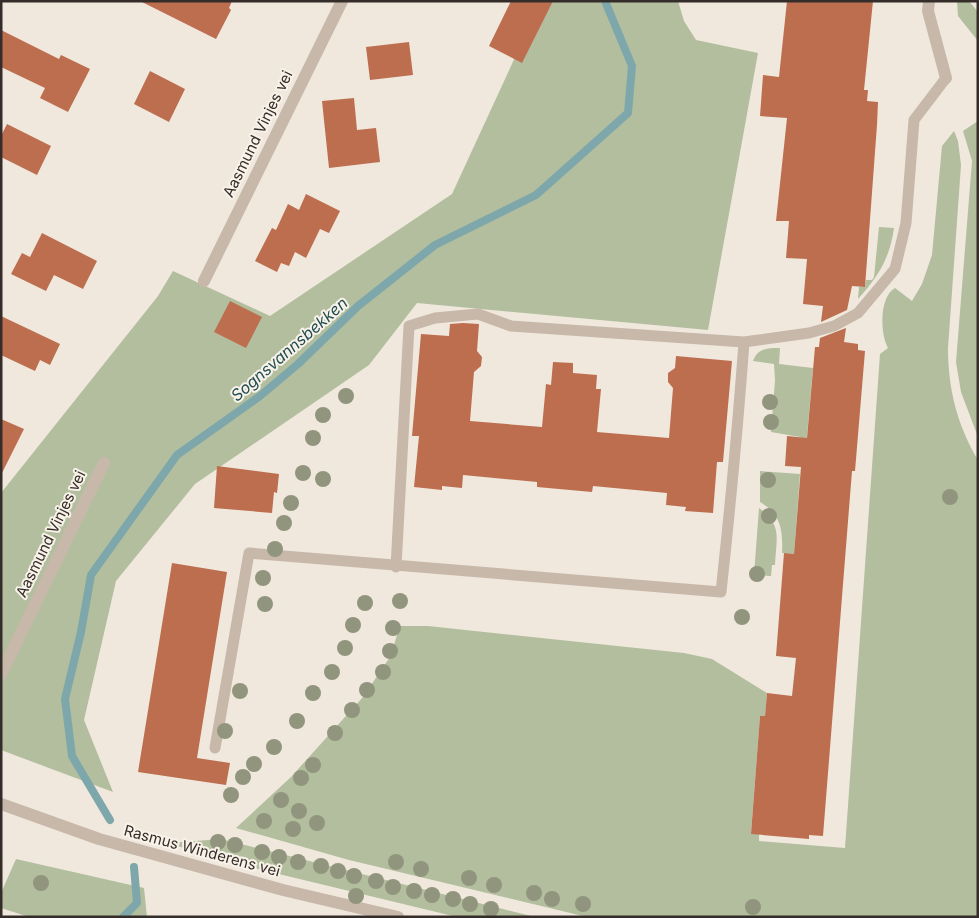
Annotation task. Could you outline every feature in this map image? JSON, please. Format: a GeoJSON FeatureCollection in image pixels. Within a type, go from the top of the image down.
{"type":"FeatureCollection","features":[{"type":"Feature","properties":{"kind":"street","name":"Aasmund Vinjes vei"},"geometry":{"type":"LineString","coordinates":[[204,281],[342,1]]}},
{"type":"Feature","properties":{"kind":"street"},"geometry":{"type":"LineString","coordinates":[[929,1],[928,11],[946,78]]}},
{"type":"Feature","properties":{"kind":"street","name":"Aasmund Vinjes vei"},"geometry":{"type":"LineString","coordinates":[[1,674],[104,463]]}},
{"type":"Feature","properties":{"kind":"street","name":"Rasmus Winderens vei"},"geometry":{"type":"LineString","coordinates":[[1,804],[82,833],[130,847],[283,890],[398,917]]}},
{"type":"Feature","properties":{"kind":"lane"},"geometry":{"type":"LineString","coordinates":[[396,566],[409,326],[435,318],[478,314],[511,326],[744,342],[809,334],[834,326],[858,313],[895,269],[906,223],[914,120],[946,78]]}},
{"type":"Feature","properties":{"kind":"lane"},"geometry":{"type":"LineString","coordinates":[[215,748],[250,553],[721,592],[730,492],[736,460],[744,342]]}},
{"type":"Feature","properties":{"kind":"green space"},"geometry":{"type":"Polygon","coordinates":[[[541,1],[678,1],[684,21],[696,40],[758,53],[708,330],[417,303],[369,365],[195,484],[116,581],[84,720],[113,792],[1,750],[1,493],[158,296],[173,271],[270,316],[452,194],[541,1]]]}},
{"type":"Feature","properties":{"kind":"green space"},"geometry":{"type":"Polygon","coordinates":[[[957,1],[969,1],[978,12],[978,41],[958,16],[957,1]]]}},
{"type":"Feature","properties":{"kind":"green space"},"geometry":{"type":"Polygon","coordinates":[[[978,121],[978,437],[961,392],[956,362],[972,161],[963,131],[978,121]]]}},
{"type":"Feature","properties":{"kind":"green space"},"geometry":{"type":"Polygon","coordinates":[[[954,131],[958,141],[961,165],[948,363],[952,392],[959,420],[978,460],[978,917],[587,917],[349,860],[236,828],[291,777],[363,697],[390,657],[400,626],[428,626],[684,653],[712,659],[767,693],[765,716],[760,716],[751,833],[759,834],[759,841],[845,848],[880,354],[888,348],[883,334],[882,316],[886,299],[895,288],[912,301],[922,284],[932,255],[942,146],[954,131]]]}},
{"type":"Feature","properties":{"kind":"green space"},"geometry":{"type":"Polygon","coordinates":[[[879,227],[894,228],[890,249],[872,283],[858,299],[859,287],[865,287],[866,280],[872,280],[874,277],[879,227]]]}},
{"type":"Feature","properties":{"kind":"green space"},"geometry":{"type":"Polygon","coordinates":[[[780,348],[779,364],[813,368],[806,447],[800,437],[771,432],[775,380],[774,364],[753,361],[760,351],[780,348]]]}},
{"type":"Feature","properties":{"kind":"green space"},"geometry":{"type":"Polygon","coordinates":[[[760,471],[800,474],[794,554],[782,553],[782,537],[779,523],[772,512],[760,502],[760,471]]]}},
{"type":"Feature","properties":{"kind":"green space"},"geometry":{"type":"Polygon","coordinates":[[[759,508],[767,515],[775,527],[777,540],[775,565],[772,565],[771,576],[754,575],[759,508]]]}},
{"type":"Feature","properties":{"kind":"green space"},"geometry":{"type":"Polygon","coordinates":[[[221,839],[535,917],[457,917],[213,858],[169,843],[221,839]]]}},
{"type":"Feature","properties":{"kind":"green space"},"geometry":{"type":"Polygon","coordinates":[[[16,859],[144,888],[147,917],[29,917],[1,908],[1,893],[16,859]]]}},
{"type":"Feature","properties":{"kind":"building"},"geometry":{"type":"Polygon","coordinates":[[[140,1],[232,1],[229,8],[231,10],[216,39],[140,1]]]}},
{"type":"Feature","properties":{"kind":"building"},"geometry":{"type":"Polygon","coordinates":[[[511,1],[553,1],[522,63],[489,46],[511,1]]]}},
{"type":"Feature","properties":{"kind":"building"},"geometry":{"type":"Polygon","coordinates":[[[787,1],[873,1],[864,90],[868,90],[867,101],[878,102],[865,287],[852,286],[847,310],[821,322],[823,306],[803,304],[807,259],[786,258],[789,221],[776,221],[787,118],[760,116],[763,75],[779,77],[787,1]]]}},
{"type":"Feature","properties":{"kind":"building"},"geometry":{"type":"Polygon","coordinates":[[[1,30],[59,59],[61,55],[90,69],[68,112],[40,98],[45,88],[1,67],[1,30]]]}},
{"type":"Feature","properties":{"kind":"building"},"geometry":{"type":"Polygon","coordinates":[[[409,42],[413,75],[370,80],[366,47],[409,42]]]}},
{"type":"Feature","properties":{"kind":"building"},"geometry":{"type":"Polygon","coordinates":[[[150,71],[185,89],[169,122],[134,104],[150,71]]]}},
{"type":"Feature","properties":{"kind":"building"},"geometry":{"type":"Polygon","coordinates":[[[354,98],[357,130],[376,128],[380,162],[329,168],[322,101],[354,98]]]}},
{"type":"Feature","properties":{"kind":"building"},"geometry":{"type":"Polygon","coordinates":[[[7,124],[51,146],[37,175],[1,157],[1,136],[7,124]]]}},
{"type":"Feature","properties":{"kind":"building"},"geometry":{"type":"Polygon","coordinates":[[[306,194],[340,211],[329,233],[320,229],[306,258],[295,252],[289,266],[281,263],[277,272],[255,261],[272,228],[276,230],[288,204],[299,210],[306,194]]]}},
{"type":"Feature","properties":{"kind":"building"},"geometry":{"type":"Polygon","coordinates":[[[42,233],[97,261],[83,289],[54,275],[46,291],[11,274],[22,253],[30,257],[42,233]]]}},
{"type":"Feature","properties":{"kind":"building"},"geometry":{"type":"Polygon","coordinates":[[[230,301],[262,317],[246,348],[214,332],[230,301]]]}},
{"type":"Feature","properties":{"kind":"building"},"geometry":{"type":"Polygon","coordinates":[[[1,316],[60,344],[50,365],[40,360],[35,371],[1,355],[1,316]]]}},
{"type":"Feature","properties":{"kind":"building"},"geometry":{"type":"Polygon","coordinates":[[[450,324],[479,324],[477,351],[482,357],[481,366],[474,372],[470,421],[542,427],[546,384],[551,385],[553,362],[573,363],[573,373],[597,375],[596,389],[601,389],[597,432],[669,438],[673,388],[668,382],[668,373],[675,368],[676,356],[732,361],[723,462],[717,462],[713,513],[685,511],[686,507],[666,505],[667,493],[593,486],[592,492],[537,487],[537,482],[463,475],[462,488],[442,486],[442,490],[414,487],[419,436],[412,436],[421,334],[449,336],[450,324]]]}},
{"type":"Feature","properties":{"kind":"building"},"geometry":{"type":"Polygon","coordinates":[[[846,328],[844,342],[858,344],[858,350],[865,351],[855,471],[852,471],[823,836],[809,835],[809,839],[751,834],[760,716],[765,716],[767,693],[792,696],[796,658],[776,656],[784,553],[794,554],[801,467],[785,466],[787,436],[807,438],[815,347],[819,347],[820,338],[846,328]]]}},
{"type":"Feature","properties":{"kind":"building"},"geometry":{"type":"Polygon","coordinates":[[[1,419],[24,429],[1,475],[1,419]]]}},
{"type":"Feature","properties":{"kind":"building"},"geometry":{"type":"Polygon","coordinates":[[[217,466],[279,474],[277,493],[274,492],[272,513],[214,508],[217,466]]]}},
{"type":"Feature","properties":{"kind":"building"},"geometry":{"type":"Polygon","coordinates":[[[172,563],[227,572],[197,758],[230,763],[226,785],[138,772],[172,563]]]}},
{"type":"Feature","properties":{"kind":"waterway","name":"Sognsvannsbekken"},"geometry":{"type":"LineString","coordinates":[[110,820],[72,756],[65,699],[81,632],[91,575],[177,455],[260,396],[298,364],[358,306],[435,245],[536,195],[628,113],[632,66],[605,1]]}},
{"type":"Feature","properties":{"kind":"waterway","name":"Sognsvannsbekken"},"geometry":{"type":"LineString","coordinates":[[123,917],[137,903],[134,867]]}}]}
